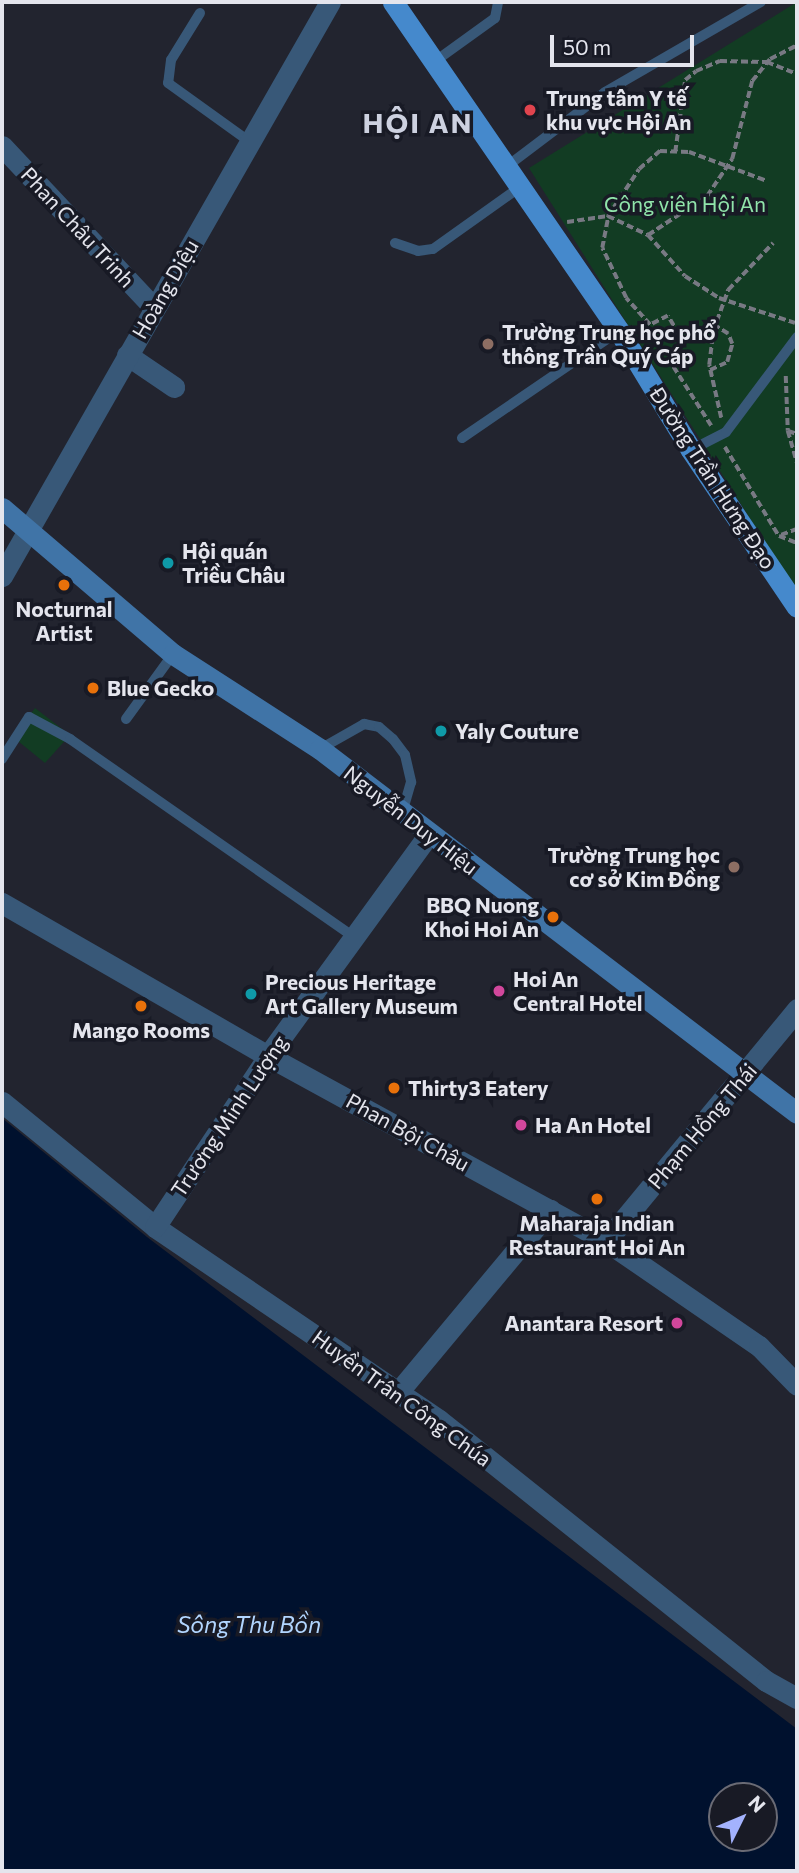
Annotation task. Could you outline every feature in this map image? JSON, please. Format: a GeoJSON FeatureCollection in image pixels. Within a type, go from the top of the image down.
{"type":"FeatureCollection","features":[{"type":"Feature","properties":{"kind":"main road","name":"Đường Trần Hưng Đạo"},"geometry":{"type":"LineString","coordinates":[[393,2],[619,331],[691,450],[797,607]]}},
{"type":"Feature","properties":{"kind":"main road","name":"Nguyễn Duy Hiệu"},"geometry":{"type":"LineString","coordinates":[[2,508],[173,654],[320,749],[428,835],[797,1112]]}},
{"type":"Feature","properties":{"kind":"street","name":"Hoàng Diệu"},"geometry":{"type":"LineString","coordinates":[[2,576],[26,528],[330,2]]}},
{"type":"Feature","properties":{"kind":"street","name":"Phan Châu Trinh"},"geometry":{"type":"LineString","coordinates":[[2,146],[154,308]]}},
{"type":"Feature","properties":{"kind":"street"},"geometry":{"type":"LineString","coordinates":[[127,355],[174,387]]}},
{"type":"Feature","properties":{"kind":"street","name":"Trương Minh Lượng"},"geometry":{"type":"LineString","coordinates":[[155,1227],[268,1056],[428,835]]}},
{"type":"Feature","properties":{"kind":"street","name":"Phan Bội Châu"},"geometry":{"type":"LineString","coordinates":[[2,903],[268,1056],[606,1241],[759,1346],[797,1385]]}},
{"type":"Feature","properties":{"kind":"street","name":"Phạm Hồng Thái"},"geometry":{"type":"LineString","coordinates":[[606,1241],[747,1074],[797,1009]]}},
{"type":"Feature","properties":{"kind":"street","name":"Huyền Trân Công Chúa"},"geometry":{"type":"LineString","coordinates":[[2,1102],[155,1227],[399,1391],[766,1681],[797,1699]]}},
{"type":"Feature","properties":{"kind":"street"},"geometry":{"type":"LineString","coordinates":[[399,1391],[550,1210]]}},
{"type":"Feature","properties":{"kind":"lane"},"geometry":{"type":"LineString","coordinates":[[434,62],[495,18],[498,2]]}},
{"type":"Feature","properties":{"kind":"lane"},"geometry":{"type":"LineString","coordinates":[[506,167],[605,92],[761,2]]}},
{"type":"Feature","properties":{"kind":"lane"},"geometry":{"type":"LineString","coordinates":[[200,13],[170,60],[168,83],[250,142]]}},
{"type":"Feature","properties":{"kind":"lane"},"geometry":{"type":"LineString","coordinates":[[395,243],[418,251],[433,249],[520,187]]}},
{"type":"Feature","properties":{"kind":"lane"},"geometry":{"type":"LineString","coordinates":[[462,438],[619,331]]}},
{"type":"Feature","properties":{"kind":"lane"},"geometry":{"type":"LineString","coordinates":[[691,450],[722,434],[785,356],[797,337]]}},
{"type":"Feature","properties":{"kind":"lane"},"geometry":{"type":"LineString","coordinates":[[126,719],[173,654]]}},
{"type":"Feature","properties":{"kind":"lane"},"geometry":{"type":"LineString","coordinates":[[2,759],[29,717],[79,746],[354,937]]}},
{"type":"Feature","properties":{"kind":"lane"},"geometry":{"type":"LineString","coordinates":[[320,749],[364,724],[379,727],[405,755],[411,782],[402,815]]}},
{"type":"Feature","properties":{"kind":"path"},"geometry":{"type":"LineString","coordinates":[[648,235],[707,196],[726,168],[752,82],[767,62],[797,46]]}},
{"type":"Feature","properties":{"kind":"path"},"geometry":{"type":"LineString","coordinates":[[675,152],[685,80],[720,61],[767,62],[797,74]]}},
{"type":"Feature","properties":{"kind":"path"},"geometry":{"type":"LineString","coordinates":[[767,181],[726,168],[689,152],[660,152],[639,169],[608,216],[602,248],[626,298],[650,325],[668,316],[684,344],[668,359],[722,434],[779,536],[797,543]]}},
{"type":"Feature","properties":{"kind":"path"},"geometry":{"type":"LineString","coordinates":[[559,225],[578,218],[608,216],[648,235],[685,276],[725,300],[797,324]]}},
{"type":"Feature","properties":{"kind":"path"},"geometry":{"type":"LineString","coordinates":[[722,434],[710,370],[715,326],[728,290],[773,243]]}},
{"type":"Feature","properties":{"kind":"path"},"geometry":{"type":"LineString","coordinates":[[710,370],[727,362],[732,344],[728,334],[715,326]]}},
{"type":"Feature","properties":{"kind":"path"},"geometry":{"type":"LineString","coordinates":[[785,356],[788,431],[797,463]]}},
{"type":"Feature","properties":{"kind":"path"},"geometry":{"type":"LineString","coordinates":[[788,431],[797,434]]}},
{"type":"Feature","properties":{"kind":"path"},"geometry":{"type":"LineString","coordinates":[[779,536],[797,529]]}},
{"type":"Feature","properties":{"kind":"green space","name":"Công viên Hội An"},"geometry":{"type":"Polygon","coordinates":[[[797,2],[797,593],[529,168],[797,2]]]}},
{"type":"Feature","properties":{"kind":"green space"},"geometry":{"type":"Polygon","coordinates":[[[35,708],[70,735],[45,763],[13,737],[35,708]]]}},
{"type":"Feature","properties":{"kind":"water","name":"Sông Thu Bồn"},"geometry":{"type":"Polygon","coordinates":[[[2,1118],[147,1237],[797,1729],[797,1871],[2,1871],[2,1118]]]}},
{"type":"Feature","properties":{"kind":"place","name":"Trung tâm Y tế khu vực Hội An"},"geometry":{"type":"Point","coordinates":[530,110]}},
{"type":"Feature","properties":{"kind":"place","name":"Trường Trung học phổ thông Trần Quý Cáp"},"geometry":{"type":"Point","coordinates":[488,344]}},
{"type":"Feature","properties":{"kind":"place","name":"Hội quán Triều Châu"},"geometry":{"type":"Point","coordinates":[168,563]}},
{"type":"Feature","properties":{"kind":"place","name":"Nocturnal Artist"},"geometry":{"type":"Point","coordinates":[64,585]}},
{"type":"Feature","properties":{"kind":"place","name":"Blue Gecko"},"geometry":{"type":"Point","coordinates":[93,688]}},
{"type":"Feature","properties":{"kind":"place","name":"Yaly Couture"},"geometry":{"type":"Point","coordinates":[441,731]}},
{"type":"Feature","properties":{"kind":"place","name":"Trường Trung học cơ sở Kim Đồng"},"geometry":{"type":"Point","coordinates":[734,867]}},
{"type":"Feature","properties":{"kind":"place","name":"BBQ Nuong Khoi Hoi An"},"geometry":{"type":"Point","coordinates":[553,917]}},
{"type":"Feature","properties":{"kind":"place","name":"Hoi An Central Hotel"},"geometry":{"type":"Point","coordinates":[499,991]}},
{"type":"Feature","properties":{"kind":"place","name":"Precious Heritage Art Gallery Museum"},"geometry":{"type":"Point","coordinates":[251,994]}},
{"type":"Feature","properties":{"kind":"place","name":"Mango Rooms"},"geometry":{"type":"Point","coordinates":[141,1006]}},
{"type":"Feature","properties":{"kind":"place","name":"Thirty3 Eatery"},"geometry":{"type":"Point","coordinates":[394,1088]}},
{"type":"Feature","properties":{"kind":"place","name":"Ha An Hotel"},"geometry":{"type":"Point","coordinates":[521,1125]}},
{"type":"Feature","properties":{"kind":"place","name":"Maharaja Indian Restaurant Hoi An"},"geometry":{"type":"Point","coordinates":[597,1199]}},
{"type":"Feature","properties":{"kind":"place","name":"Anantara Resort"},"geometry":{"type":"Point","coordinates":[677,1323]}},
{"type":"Feature","properties":{"kind":"district","name":"HỘI AN"},"geometry":{"type":"Point","coordinates":[418,122]}}]}
